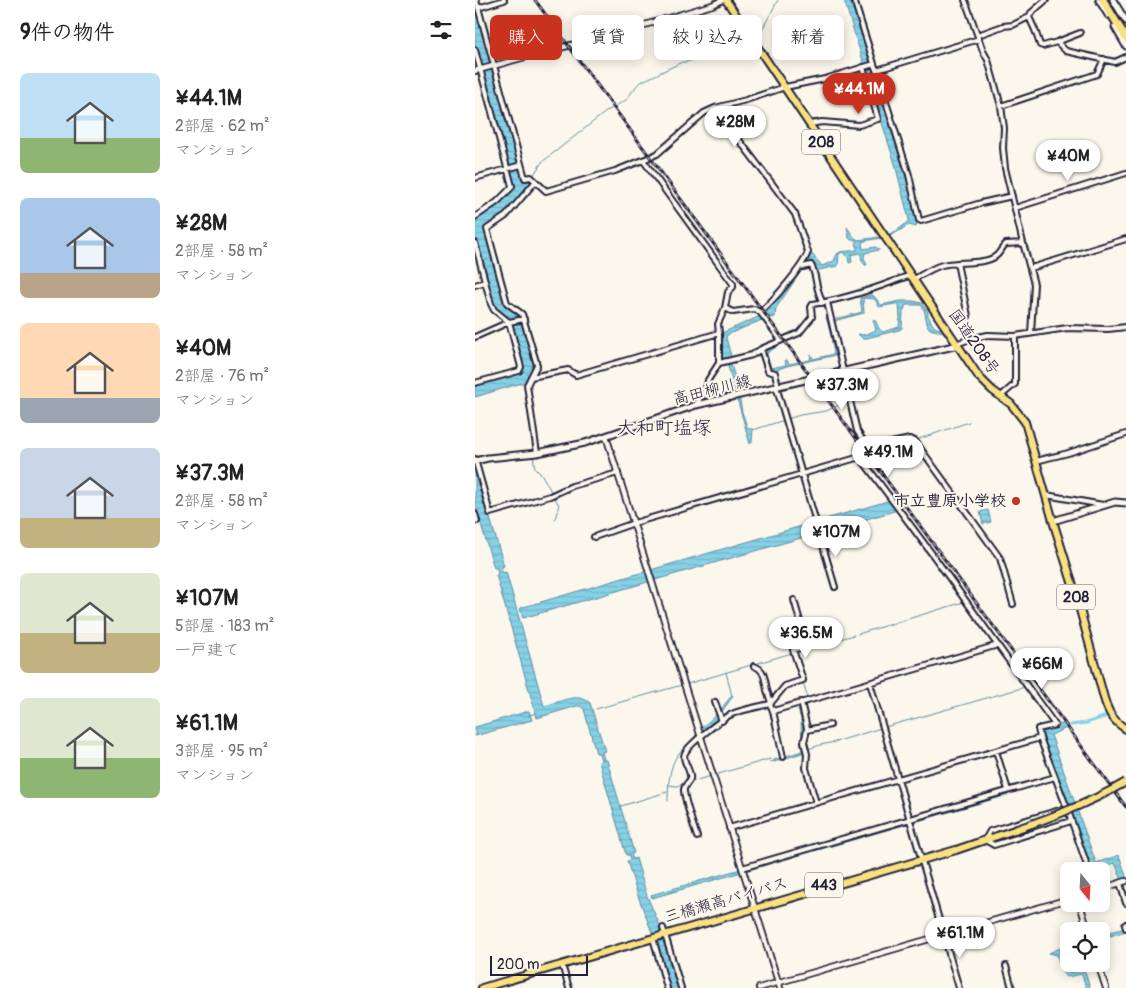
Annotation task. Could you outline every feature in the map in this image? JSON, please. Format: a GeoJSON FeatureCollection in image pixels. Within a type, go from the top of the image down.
{"type":"FeatureCollection","features":[{"type":"Feature","properties":{"kind":"highway","name":"国道208号"},"geometry":{"type":"LineString","coordinates":[[724,0],[753,39],[979,377],[992,390],[1011,404],[1025,422],[1107,706],[1115,720],[1126,729]]}},
{"type":"Feature","properties":{"kind":"highway"},"geometry":{"type":"LineString","coordinates":[[1103,0],[1126,38]]}},
{"type":"Feature","properties":{"kind":"highway","name":"三橋瀬高バイパス"},"geometry":{"type":"LineString","coordinates":[[482,988],[563,965],[664,932],[985,840],[1067,812],[1094,800],[1126,782]]}},
{"type":"Feature","properties":{"kind":"highway","name":"三橋瀬高バイパス"},"geometry":{"type":"LineString","coordinates":[[475,987],[653,937]]}},
{"type":"Feature","properties":{"kind":"main road"},"geometry":{"type":"LineString","coordinates":[[1099,0],[1126,46]]}},
{"type":"Feature","properties":{"kind":"main road"},"geometry":{"type":"LineString","coordinates":[[1113,0],[1126,21]]}},
{"type":"Feature","properties":{"kind":"main road","name":"高田柳川線"},"geometry":{"type":"LineString","coordinates":[[475,460],[537,453],[585,443],[696,405],[957,344]]}},
{"type":"Feature","properties":{"kind":"main road"},"geometry":{"type":"LineString","coordinates":[[1053,521],[1115,502],[1126,503]]}},
{"type":"Feature","properties":{"kind":"street"},"geometry":{"type":"LineString","coordinates":[[476,0],[525,178],[531,177],[546,191],[615,171],[657,154],[704,113],[715,108],[785,87],[825,79],[874,64]]}},
{"type":"Feature","properties":{"kind":"street"},"geometry":{"type":"LineString","coordinates":[[478,8],[504,0]]}},
{"type":"Feature","properties":{"kind":"street"},"geometry":{"type":"LineString","coordinates":[[478,70],[611,35],[724,0]]}},
{"type":"Feature","properties":{"kind":"street"},"geometry":{"type":"LineString","coordinates":[[854,0],[909,176],[919,220],[1012,196]]}},
{"type":"Feature","properties":{"kind":"street"},"geometry":{"type":"LineString","coordinates":[[965,0],[988,60],[1001,106],[1004,128],[1005,168],[1034,284],[1031,333]]}},
{"type":"Feature","properties":{"kind":"street"},"geometry":{"type":"LineString","coordinates":[[877,70],[978,37],[1003,26],[1013,25],[1029,17],[1046,0]]}},
{"type":"Feature","properties":{"kind":"street"},"geometry":{"type":"LineString","coordinates":[[1029,17],[1040,45],[1043,46],[1080,33]]}},
{"type":"Feature","properties":{"kind":"street"},"geometry":{"type":"LineString","coordinates":[[1057,42],[1066,51],[1115,62],[1126,57]]}},
{"type":"Feature","properties":{"kind":"street"},"geometry":{"type":"LineString","coordinates":[[475,50],[478,70],[512,186],[497,202],[475,217]]}},
{"type":"Feature","properties":{"kind":"street"},"geometry":{"type":"LineString","coordinates":[[1001,106],[1097,74],[1104,59]]}},
{"type":"Feature","properties":{"kind":"street"},"geometry":{"type":"LineString","coordinates":[[810,124],[822,122],[859,125],[878,119],[863,68]]}},
{"type":"Feature","properties":{"kind":"street"},"geometry":{"type":"LineString","coordinates":[[715,108],[795,214],[808,252],[801,266],[760,312]]}},
{"type":"Feature","properties":{"kind":"street"},"geometry":{"type":"LineString","coordinates":[[643,160],[733,284],[733,287],[727,292],[725,308],[718,324],[719,363],[696,405]]}},
{"type":"Feature","properties":{"kind":"street"},"geometry":{"type":"LineString","coordinates":[[475,178],[521,165]]}},
{"type":"Feature","properties":{"kind":"street"},"geometry":{"type":"LineString","coordinates":[[1015,208],[1126,173]]}},
{"type":"Feature","properties":{"kind":"street"},"geometry":{"type":"LineString","coordinates":[[535,182],[506,216],[487,229],[507,303],[522,314],[537,365],[527,385],[537,453]]}},
{"type":"Feature","properties":{"kind":"street"},"geometry":{"type":"LineString","coordinates":[[1031,268],[1126,239]]}},
{"type":"Feature","properties":{"kind":"street"},"geometry":{"type":"LineString","coordinates":[[475,243],[494,310],[509,322],[521,368],[519,371],[475,383]]}},
{"type":"Feature","properties":{"kind":"street"},"geometry":{"type":"LineString","coordinates":[[719,363],[752,354],[781,340],[799,334],[812,317],[812,305],[883,286],[942,265],[981,261],[997,256],[1006,244],[1023,243]]}},
{"type":"Feature","properties":{"kind":"street"},"geometry":{"type":"LineString","coordinates":[[957,263],[968,316]]}},
{"type":"Feature","properties":{"kind":"street"},"geometry":{"type":"LineString","coordinates":[[801,266],[812,266],[815,273],[817,288],[825,302],[857,431],[882,469]]}},
{"type":"Feature","properties":{"kind":"street"},"geometry":{"type":"LineString","coordinates":[[475,285],[485,282]]}},
{"type":"Feature","properties":{"kind":"street"},"geometry":{"type":"LineString","coordinates":[[725,308],[733,312],[754,309],[760,312],[781,340]]}},
{"type":"Feature","properties":{"kind":"street"},"geometry":{"type":"LineString","coordinates":[[475,337],[509,322],[524,319]]}},
{"type":"Feature","properties":{"kind":"street"},"geometry":{"type":"LineString","coordinates":[[957,344],[981,336],[1015,336],[1067,328],[1108,329],[1126,327]]}},
{"type":"Feature","properties":{"kind":"street"},"geometry":{"type":"LineString","coordinates":[[531,378],[567,370],[576,375],[719,333]]}},
{"type":"Feature","properties":{"kind":"street"},"geometry":{"type":"LineString","coordinates":[[1001,396],[1015,384],[1015,336]]}},
{"type":"Feature","properties":{"kind":"street"},"geometry":{"type":"LineString","coordinates":[[761,349],[768,371],[775,373],[815,522],[835,587]]}},
{"type":"Feature","properties":{"kind":"street"},"geometry":{"type":"LineString","coordinates":[[1036,458],[1062,455],[1126,434]]}},
{"type":"Feature","properties":{"kind":"street"},"geometry":{"type":"LineString","coordinates":[[606,436],[780,988]]}},
{"type":"Feature","properties":{"kind":"street"},"geometry":{"type":"LineString","coordinates":[[868,448],[910,439],[915,441],[1000,558],[1013,604]]}},
{"type":"Feature","properties":{"kind":"street"},"geometry":{"type":"LineString","coordinates":[[864,443],[860,444],[858,449],[860,457],[1055,725],[1038,729],[1040,738],[1086,862]]}},
{"type":"Feature","properties":{"kind":"street"},"geometry":{"type":"LineString","coordinates":[[594,537],[634,522],[860,457]]}},
{"type":"Feature","properties":{"kind":"street"},"geometry":{"type":"LineString","coordinates":[[475,460],[490,513],[550,496],[572,486],[618,473]]}},
{"type":"Feature","properties":{"kind":"street"},"geometry":{"type":"LineString","coordinates":[[1045,495],[1105,505]]}},
{"type":"Feature","properties":{"kind":"street"},"geometry":{"type":"LineString","coordinates":[[475,514],[477,521]]}},
{"type":"Feature","properties":{"kind":"street"},"geometry":{"type":"LineString","coordinates":[[697,837],[685,797],[685,787],[690,778],[690,773],[684,754],[701,736],[731,714],[770,703],[785,686],[803,680],[793,650],[807,646],[794,600]]}},
{"type":"Feature","properties":{"kind":"street"},"geometry":{"type":"LineString","coordinates":[[773,711],[998,645]]}},
{"type":"Feature","properties":{"kind":"street"},"geometry":{"type":"LineString","coordinates":[[754,666],[762,671],[766,683],[783,757]]}},
{"type":"Feature","properties":{"kind":"street"},"geometry":{"type":"LineString","coordinates":[[870,682],[959,988]]}},
{"type":"Feature","properties":{"kind":"street"},"geometry":{"type":"LineString","coordinates":[[715,702],[722,721]]}},
{"type":"Feature","properties":{"kind":"street"},"geometry":{"type":"LineString","coordinates":[[801,702],[807,730],[804,742],[807,754],[806,768],[816,802]]}},
{"type":"Feature","properties":{"kind":"street"},"geometry":{"type":"LineString","coordinates":[[807,730],[830,724]]}},
{"type":"Feature","properties":{"kind":"street"},"geometry":{"type":"LineString","coordinates":[[729,828],[1040,738]]}},
{"type":"Feature","properties":{"kind":"street"},"geometry":{"type":"LineString","coordinates":[[996,751],[1008,790]]}},
{"type":"Feature","properties":{"kind":"street"},"geometry":{"type":"LineString","coordinates":[[743,870],[909,818],[1055,777]]}},
{"type":"Feature","properties":{"kind":"street"},"geometry":{"type":"LineString","coordinates":[[1067,808],[990,831],[985,840],[994,845],[1071,821]]}},
{"type":"Feature","properties":{"kind":"street"},"geometry":{"type":"LineString","coordinates":[[1110,886],[1123,882],[1126,903]]}},
{"type":"Feature","properties":{"kind":"street"},"geometry":{"type":"LineString","coordinates":[[759,988],[1060,902]]}},
{"type":"Feature","properties":{"kind":"street"},"geometry":{"type":"LineString","coordinates":[[664,932],[681,988]]}},
{"type":"Feature","properties":{"kind":"street"},"geometry":{"type":"LineString","coordinates":[[653,937],[667,988]]}},
{"type":"Feature","properties":{"kind":"street"},"geometry":{"type":"LineString","coordinates":[[563,965],[569,988]]}},
{"type":"Feature","properties":{"kind":"street"},"geometry":{"type":"LineString","coordinates":[[1006,966],[1012,988]]}},
{"type":"Feature","properties":{"kind":"street"},"geometry":{"type":"LineString","coordinates":[[1101,972],[1106,988]]}},
{"type":"Feature","properties":{"kind":"water"},"geometry":{"type":"Polygon","coordinates":[[[844,0],[852,0],[871,62],[868,63],[870,67],[873,67],[909,187],[917,222],[916,227],[909,225],[887,237],[862,242],[863,249],[875,247],[879,249],[865,253],[864,258],[867,265],[862,261],[859,253],[851,255],[852,262],[849,263],[848,257],[842,252],[839,254],[838,266],[819,270],[817,274],[812,261],[805,264],[810,254],[822,266],[834,261],[840,252],[857,250],[856,240],[849,238],[847,227],[858,240],[892,233],[909,220],[895,164],[865,69],[868,68],[864,64],[844,0]]]}},
{"type":"Feature","properties":{"kind":"water"},"geometry":{"type":"Polygon","coordinates":[[[475,5],[523,181],[529,180],[533,182],[505,215],[485,227],[504,303],[516,313],[520,323],[524,325],[534,366],[525,382],[475,397],[475,386],[521,372],[523,368],[511,319],[497,308],[492,301],[475,236],[475,220],[499,204],[515,188],[475,45],[475,5]]]}},
{"type":"Feature","properties":{"kind":"water"},"geometry":{"type":"Polygon","coordinates":[[[801,270],[776,308],[775,317],[764,319],[727,335],[726,338],[742,412],[748,429],[753,429],[752,442],[750,444],[727,363],[724,359],[721,359],[722,333],[767,313],[801,270]]]}},
{"type":"Feature","properties":{"kind":"water"},"geometry":{"type":"Polygon","coordinates":[[[874,296],[881,305],[900,301],[922,303],[933,325],[936,328],[943,329],[945,332],[929,328],[921,305],[906,305],[903,312],[902,328],[863,339],[858,334],[864,335],[876,330],[874,319],[883,332],[899,327],[900,318],[899,305],[879,307],[875,299],[863,298],[864,313],[830,322],[839,362],[836,356],[832,356],[773,371],[769,370],[763,350],[776,345],[767,354],[771,368],[786,365],[785,360],[789,364],[810,360],[811,354],[813,359],[834,354],[826,315],[828,315],[829,321],[862,312],[860,298],[874,296]]]}},
{"type":"Feature","properties":{"kind":"water"},"geometry":{"type":"Polygon","coordinates":[[[899,444],[900,449],[863,455],[874,449],[899,444]]]}},
{"type":"Feature","properties":{"kind":"water"},"geometry":{"type":"Polygon","coordinates":[[[475,466],[504,566],[501,567],[502,573],[506,572],[544,706],[574,698],[590,703],[605,751],[602,752],[604,760],[607,760],[634,853],[631,854],[633,859],[636,858],[647,896],[666,940],[680,988],[670,988],[656,943],[638,896],[627,861],[630,860],[629,855],[626,855],[599,762],[601,761],[599,753],[596,753],[584,709],[577,706],[537,718],[496,575],[498,574],[497,568],[494,568],[475,504],[475,466]]]}},
{"type":"Feature","properties":{"kind":"water"},"geometry":{"type":"Polygon","coordinates":[[[891,500],[898,510],[523,618],[522,616],[520,608],[891,500]]]}},
{"type":"Feature","properties":{"kind":"water"},"geometry":{"type":"Polygon","coordinates":[[[988,510],[991,522],[983,524],[980,512],[988,510]]]}},
{"type":"Feature","properties":{"kind":"water"},"geometry":{"type":"Polygon","coordinates":[[[732,695],[713,724],[695,737],[697,732],[718,713],[732,695]]]}},
{"type":"Feature","properties":{"kind":"water"},"geometry":{"type":"Polygon","coordinates":[[[800,705],[805,725],[805,752],[774,762],[774,760],[802,751],[801,719],[797,706],[800,705]]]}},
{"type":"Feature","properties":{"kind":"water"},"geometry":{"type":"Polygon","coordinates":[[[529,711],[532,720],[475,736],[475,727],[529,711]]]}},
{"type":"Feature","properties":{"kind":"water"},"geometry":{"type":"Polygon","coordinates":[[[1062,724],[1067,724],[1069,727],[1051,735],[1096,862],[1088,862],[1042,731],[1062,724]]]}},
{"type":"Feature","properties":{"kind":"water"},"geometry":{"type":"Polygon","coordinates":[[[1007,792],[1008,795],[652,898],[651,895],[1007,792]]]}},
{"type":"Feature","properties":{"kind":"water"},"geometry":{"type":"Polygon","coordinates":[[[1119,855],[1126,876],[1126,896],[1123,882],[1115,863],[1110,865],[1110,862],[1099,862],[1119,855]]]}},
{"type":"Feature","properties":{"kind":"water"},"geometry":{"type":"Polygon","coordinates":[[[1122,929],[1126,931],[1110,936],[1110,932],[1122,929]]]}},
{"type":"Feature","properties":{"kind":"water"},"geometry":{"type":"Polygon","coordinates":[[[1060,948],[1060,966],[1057,955],[1049,953],[1060,948]]]}},
{"type":"Feature","properties":{"kind":"water"},"geometry":{"type":"Polygon","coordinates":[[[1063,972],[1085,972],[1090,988],[1086,988],[1082,974],[1067,977],[1063,972]]]}},
{"type":"Feature","properties":{"kind":"waterway"},"geometry":{"type":"LineString","coordinates":[[762,31],[778,0]]}},
{"type":"Feature","properties":{"kind":"waterway"},"geometry":{"type":"LineString","coordinates":[[533,176],[542,162],[607,111],[626,100],[638,84],[682,62],[695,60]]}},
{"type":"Feature","properties":{"kind":"waterway"},"geometry":{"type":"LineString","coordinates":[[753,430],[800,415],[826,411],[846,402],[841,374]]}},
{"type":"Feature","properties":{"kind":"waterway"},"geometry":{"type":"LineString","coordinates":[[529,385],[538,445]]}},
{"type":"Feature","properties":{"kind":"waterway"},"geometry":{"type":"LineString","coordinates":[[916,440],[969,422]]}},
{"type":"Feature","properties":{"kind":"waterway"},"geometry":{"type":"LineString","coordinates":[[899,445],[912,441]]}},
{"type":"Feature","properties":{"kind":"waterway"},"geometry":{"type":"LineString","coordinates":[[533,456],[535,468],[542,475],[552,493]]}},
{"type":"Feature","properties":{"kind":"waterway"},"geometry":{"type":"LineString","coordinates":[[554,497],[559,505],[555,519]]}},
{"type":"Feature","properties":{"kind":"waterway"},"geometry":{"type":"LineString","coordinates":[[858,634],[964,602]]}},
{"type":"Feature","properties":{"kind":"waterway"},"geometry":{"type":"LineString","coordinates":[[795,652],[854,635]]}},
{"type":"Feature","properties":{"kind":"waterway"},"geometry":{"type":"LineString","coordinates":[[687,684],[792,653]]}},
{"type":"Feature","properties":{"kind":"waterway"},"geometry":{"type":"LineString","coordinates":[[795,661],[800,679]]}},
{"type":"Feature","properties":{"kind":"waterway"},"geometry":{"type":"LineString","coordinates":[[726,672],[732,696]]}},
{"type":"Feature","properties":{"kind":"waterway"},"geometry":{"type":"LineString","coordinates":[[803,682],[809,703],[803,705]]}},
{"type":"Feature","properties":{"kind":"waterway"},"geometry":{"type":"LineString","coordinates":[[596,709],[682,685]]}},
{"type":"Feature","properties":{"kind":"waterway"},"geometry":{"type":"LineString","coordinates":[[885,727],[1025,687]]}},
{"type":"Feature","properties":{"kind":"waterway"},"geometry":{"type":"LineString","coordinates":[[529,715],[537,713]]}},
{"type":"Feature","properties":{"kind":"waterway"},"geometry":{"type":"LineString","coordinates":[[1071,725],[1086,723],[1107,716]]}},
{"type":"Feature","properties":{"kind":"waterway"},"geometry":{"type":"LineString","coordinates":[[808,749],[881,728]]}},
{"type":"Feature","properties":{"kind":"waterway"},"geometry":{"type":"LineString","coordinates":[[668,801],[669,782],[673,764],[679,753],[696,735]]}},
{"type":"Feature","properties":{"kind":"waterway"},"geometry":{"type":"LineString","coordinates":[[715,775],[770,759],[771,762],[774,761]]}},
{"type":"Feature","properties":{"kind":"waterway"},"geometry":{"type":"LineString","coordinates":[[691,782],[711,776]]}},
{"type":"Feature","properties":{"kind":"waterway"},"geometry":{"type":"LineString","coordinates":[[1007,793],[1051,780]]}},
{"type":"Feature","properties":{"kind":"waterway"},"geometry":{"type":"LineString","coordinates":[[669,785],[677,786],[685,783]]}},
{"type":"Feature","properties":{"kind":"waterway"},"geometry":{"type":"LineString","coordinates":[[621,806],[667,792]]}},
{"type":"Feature","properties":{"kind":"railway"},"geometry":{"type":"LineString","coordinates":[[535,0],[1126,807]]}},
{"type":"Feature","properties":{"kind":"place","name":"市立豊原小学校"},"geometry":{"type":"Point","coordinates":[1016,501]}},
{"type":"Feature","properties":{"kind":"district","name":"大和町塩塚"},"geometry":{"type":"Point","coordinates":[664,428]}}]}
